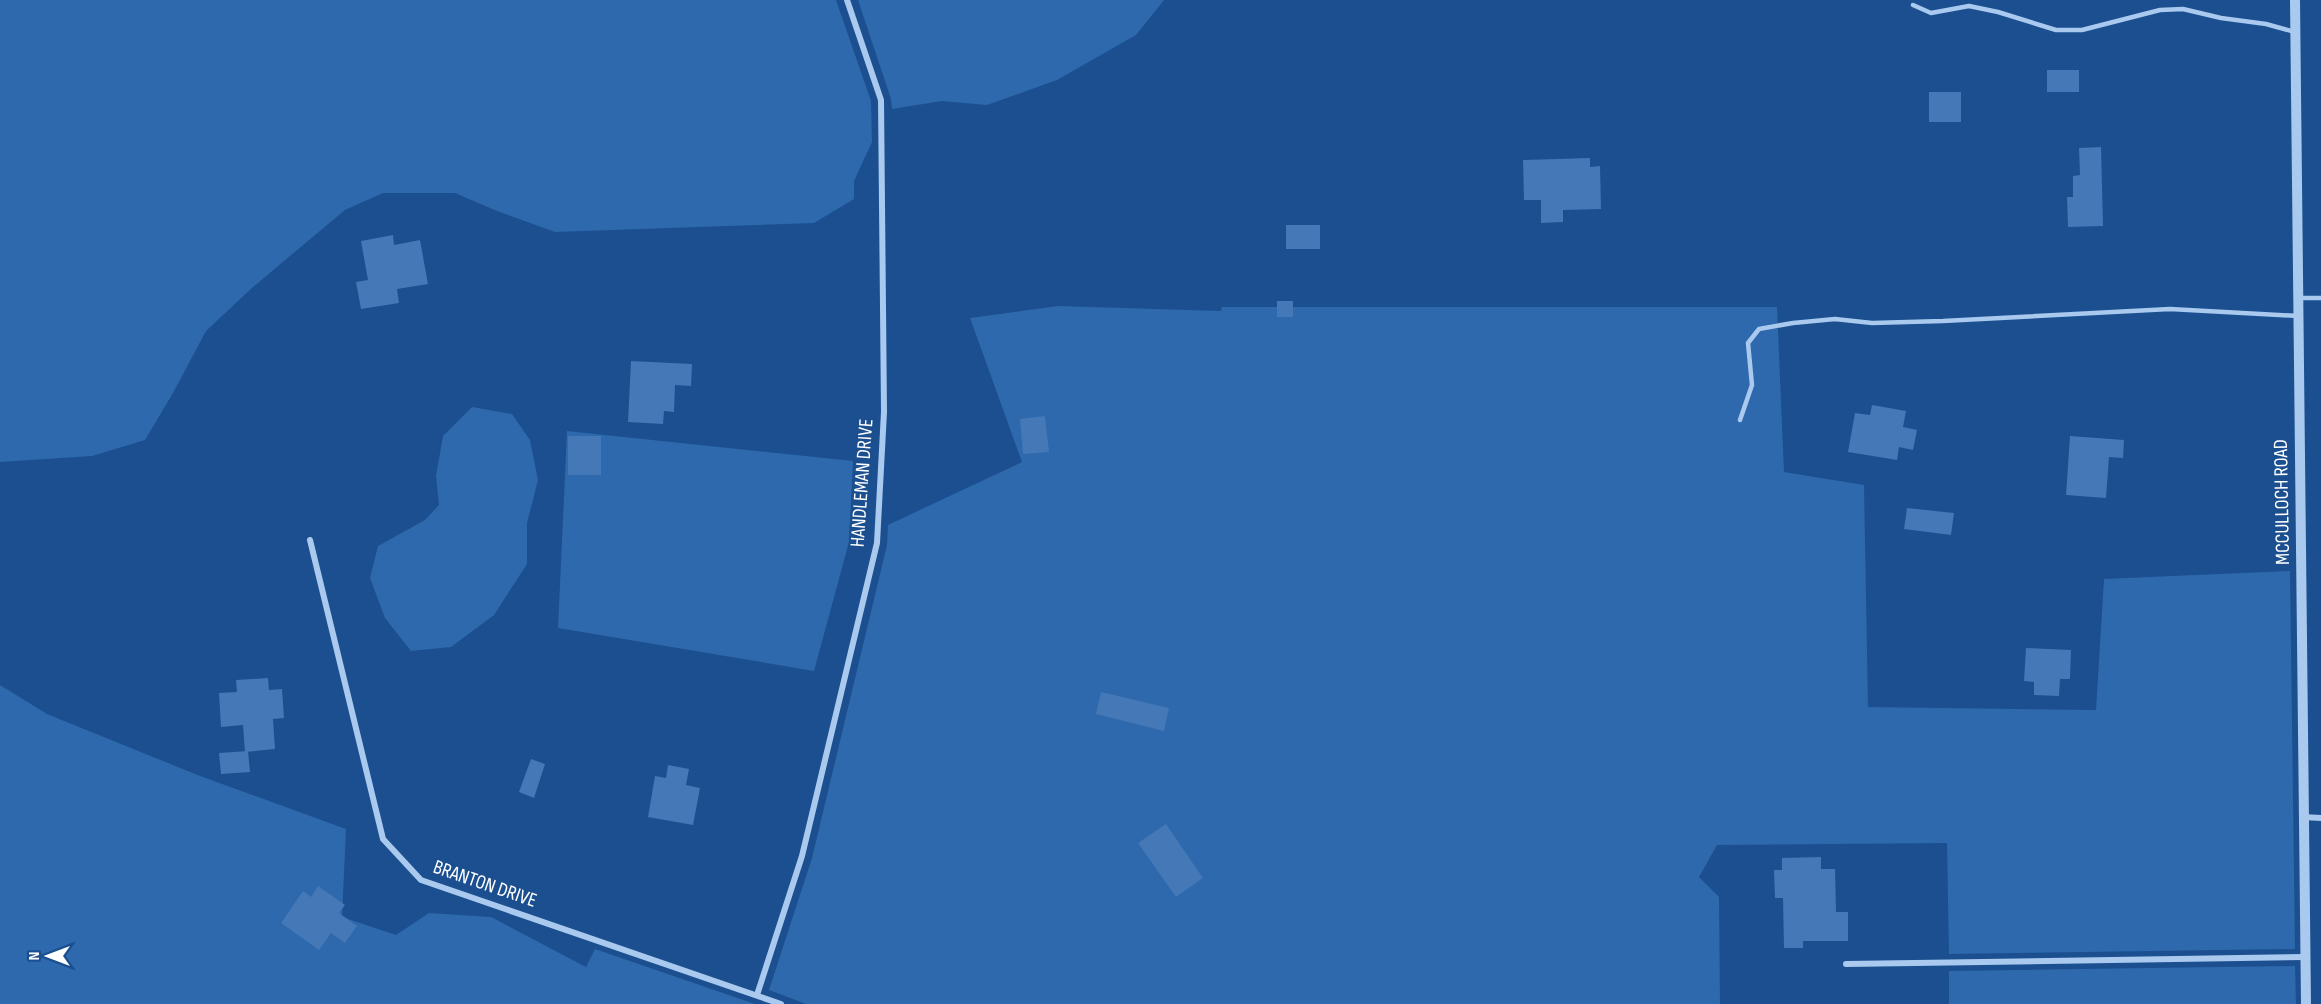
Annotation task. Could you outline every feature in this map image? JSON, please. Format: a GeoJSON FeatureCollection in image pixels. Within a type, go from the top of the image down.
{"type":"FeatureCollection","features":[{"type":"Feature","properties":{"kind":"street","name":"HANDLEMAN DRIVE"},"geometry":{"type":"LineString","coordinates":[[757,995],[802,856],[877,543],[884,412],[881,100],[847,0]]}},
{"type":"Feature","properties":{"kind":"street","name":"MCCULLOCH ROAD"},"geometry":{"type":"LineString","coordinates":[[2295,0],[2302,818],[2306,1004]]}},
{"type":"Feature","properties":{"kind":"street","name":"BRANTON DRIVE"},"geometry":{"type":"LineString","coordinates":[[310,540],[383,839],[421,880],[781,1004]]}},
{"type":"Feature","properties":{"kind":"street"},"geometry":{"type":"LineString","coordinates":[[2302,818],[2321,818]]}},
{"type":"Feature","properties":{"kind":"street"},"geometry":{"type":"LineString","coordinates":[[1846,964],[2305,957]]}},
{"type":"Feature","properties":{"kind":"lane"},"geometry":{"type":"LineString","coordinates":[[1913,5],[1930,14],[1969,6],[1998,12],[2056,30],[2082,30],[2160,10],[2183,9],[2221,18],[2266,24],[2295,32]]}},
{"type":"Feature","properties":{"kind":"lane"},"geometry":{"type":"LineString","coordinates":[[2298,298],[2321,298]]}},
{"type":"Feature","properties":{"kind":"lane"},"geometry":{"type":"LineString","coordinates":[[1740,420],[1752,385],[1748,343],[1759,329],[1835,319],[1872,323],[1919,322],[2170,309],[2298,316]]}},
{"type":"Feature","properties":{"kind":"shaded area"},"geometry":{"type":"Polygon","coordinates":[[[0,0],[836,0],[871,101],[872,142],[854,181],[854,199],[814,223],[555,232],[455,193],[383,193],[345,210],[253,287],[206,331],[145,440],[92,456],[0,462],[0,0]]]}},
{"type":"Feature","properties":{"kind":"shaded area"},"geometry":{"type":"Polygon","coordinates":[[[858,0],[1164,0],[1136,35],[1057,80],[987,105],[942,101],[892,109],[891,99],[858,0]]]}},
{"type":"Feature","properties":{"kind":"shaded area"},"geometry":{"type":"Polygon","coordinates":[[[1058,306],[1221,311],[1222,307],[1777,307],[1784,472],[1864,485],[1868,707],[2096,710],[2104,579],[2290,571],[2295,949],[1949,954],[1947,843],[1717,845],[1699,877],[1719,897],[1720,1004],[806,1004],[769,990],[812,858],[887,545],[888,525],[1022,462],[970,318],[1058,306]]]}},
{"type":"Feature","properties":{"kind":"shaded area"},"geometry":{"type":"Polygon","coordinates":[[[472,407],[512,414],[530,440],[538,480],[527,523],[527,564],[494,615],[451,647],[411,651],[385,618],[370,578],[378,546],[425,520],[439,505],[436,476],[443,436],[472,407]]]}},
{"type":"Feature","properties":{"kind":"shaded area"},"geometry":{"type":"Polygon","coordinates":[[[567,431],[853,461],[849,542],[814,671],[558,628],[567,431]]]}},
{"type":"Feature","properties":{"kind":"shaded area"},"geometry":{"type":"Polygon","coordinates":[[[0,685],[47,714],[200,776],[346,829],[342,917],[396,935],[429,913],[491,917],[586,967],[595,949],[755,1004],[0,1004],[0,685]]]}},
{"type":"Feature","properties":{"kind":"shaded area"},"geometry":{"type":"Polygon","coordinates":[[[2295,966],[2296,1004],[1949,1004],[1949,971],[2295,966]]]}},
{"type":"Feature","properties":{"kind":"building"},"geometry":{"type":"Polygon","coordinates":[[[2047,70],[2079,70],[2079,92],[2047,92],[2047,70]]]}},
{"type":"Feature","properties":{"kind":"building"},"geometry":{"type":"Polygon","coordinates":[[[1929,92],[1961,92],[1961,122],[1929,122],[1929,92]]]}},
{"type":"Feature","properties":{"kind":"building"},"geometry":{"type":"Polygon","coordinates":[[[2101,147],[2103,226],[2068,227],[2067,197],[2073,197],[2073,176],[2080,175],[2079,148],[2101,147]]]}},
{"type":"Feature","properties":{"kind":"building"},"geometry":{"type":"Polygon","coordinates":[[[1590,158],[1590,167],[1600,166],[1601,209],[1563,210],[1563,222],[1541,223],[1541,200],[1524,200],[1523,160],[1590,158]]]}},
{"type":"Feature","properties":{"kind":"building"},"geometry":{"type":"Polygon","coordinates":[[[1286,225],[1320,225],[1320,249],[1286,249],[1286,225]]]}},
{"type":"Feature","properties":{"kind":"building"},"geometry":{"type":"Polygon","coordinates":[[[393,235],[394,245],[420,240],[428,284],[397,289],[399,303],[361,309],[356,282],[368,280],[361,241],[393,235]]]}},
{"type":"Feature","properties":{"kind":"building"},"geometry":{"type":"Polygon","coordinates":[[[1277,301],[1293,301],[1293,317],[1277,317],[1277,301]]]}},
{"type":"Feature","properties":{"kind":"building"},"geometry":{"type":"Polygon","coordinates":[[[631,361],[692,364],[691,386],[675,385],[674,412],[664,411],[663,424],[628,422],[631,361]]]}},
{"type":"Feature","properties":{"kind":"building"},"geometry":{"type":"Polygon","coordinates":[[[1872,405],[1906,411],[1903,427],[1917,430],[1913,450],[1899,447],[1897,460],[1848,452],[1855,413],[1870,415],[1872,405]]]}},
{"type":"Feature","properties":{"kind":"building"},"geometry":{"type":"Polygon","coordinates":[[[1045,416],[1049,452],[1023,454],[1020,419],[1045,416]]]}},
{"type":"Feature","properties":{"kind":"building"},"geometry":{"type":"Polygon","coordinates":[[[568,436],[601,436],[601,475],[568,475],[568,436]]]}},
{"type":"Feature","properties":{"kind":"building"},"geometry":{"type":"Polygon","coordinates":[[[2070,436],[2124,440],[2123,458],[2109,457],[2106,498],[2066,495],[2070,436]]]}},
{"type":"Feature","properties":{"kind":"building"},"geometry":{"type":"Polygon","coordinates":[[[1907,508],[1954,513],[1951,535],[1904,529],[1907,508]]]}},
{"type":"Feature","properties":{"kind":"building"},"geometry":{"type":"Polygon","coordinates":[[[2026,648],[2071,650],[2070,679],[2060,679],[2059,696],[2034,695],[2034,682],[2024,681],[2026,648]]]}},
{"type":"Feature","properties":{"kind":"building"},"geometry":{"type":"Polygon","coordinates":[[[268,678],[269,690],[282,689],[284,718],[273,719],[275,749],[245,752],[243,725],[221,727],[219,693],[237,692],[236,680],[268,678]]]}},
{"type":"Feature","properties":{"kind":"building"},"geometry":{"type":"Polygon","coordinates":[[[1101,692],[1169,708],[1164,731],[1096,714],[1101,692]]]}},
{"type":"Feature","properties":{"kind":"building"},"geometry":{"type":"Polygon","coordinates":[[[248,751],[250,772],[221,774],[219,753],[248,751]]]}},
{"type":"Feature","properties":{"kind":"building"},"geometry":{"type":"Polygon","coordinates":[[[531,759],[545,764],[534,798],[519,792],[531,759]]]}},
{"type":"Feature","properties":{"kind":"building"},"geometry":{"type":"Polygon","coordinates":[[[668,765],[689,769],[686,785],[700,788],[693,825],[648,817],[655,776],[666,778],[668,765]]]}},
{"type":"Feature","properties":{"kind":"building"},"geometry":{"type":"Polygon","coordinates":[[[1166,824],[1203,878],[1176,897],[1138,843],[1166,824]]]}},
{"type":"Feature","properties":{"kind":"building"},"geometry":{"type":"Polygon","coordinates":[[[1821,857],[1821,869],[1835,869],[1836,912],[1848,912],[1848,941],[1803,941],[1803,948],[1784,948],[1783,898],[1775,898],[1774,870],[1782,870],[1782,858],[1821,857]]]}},
{"type":"Feature","properties":{"kind":"building"},"geometry":{"type":"Polygon","coordinates":[[[318,886],[345,905],[339,913],[357,926],[345,943],[331,933],[319,950],[281,923],[303,891],[311,897],[318,886]]]}}]}
